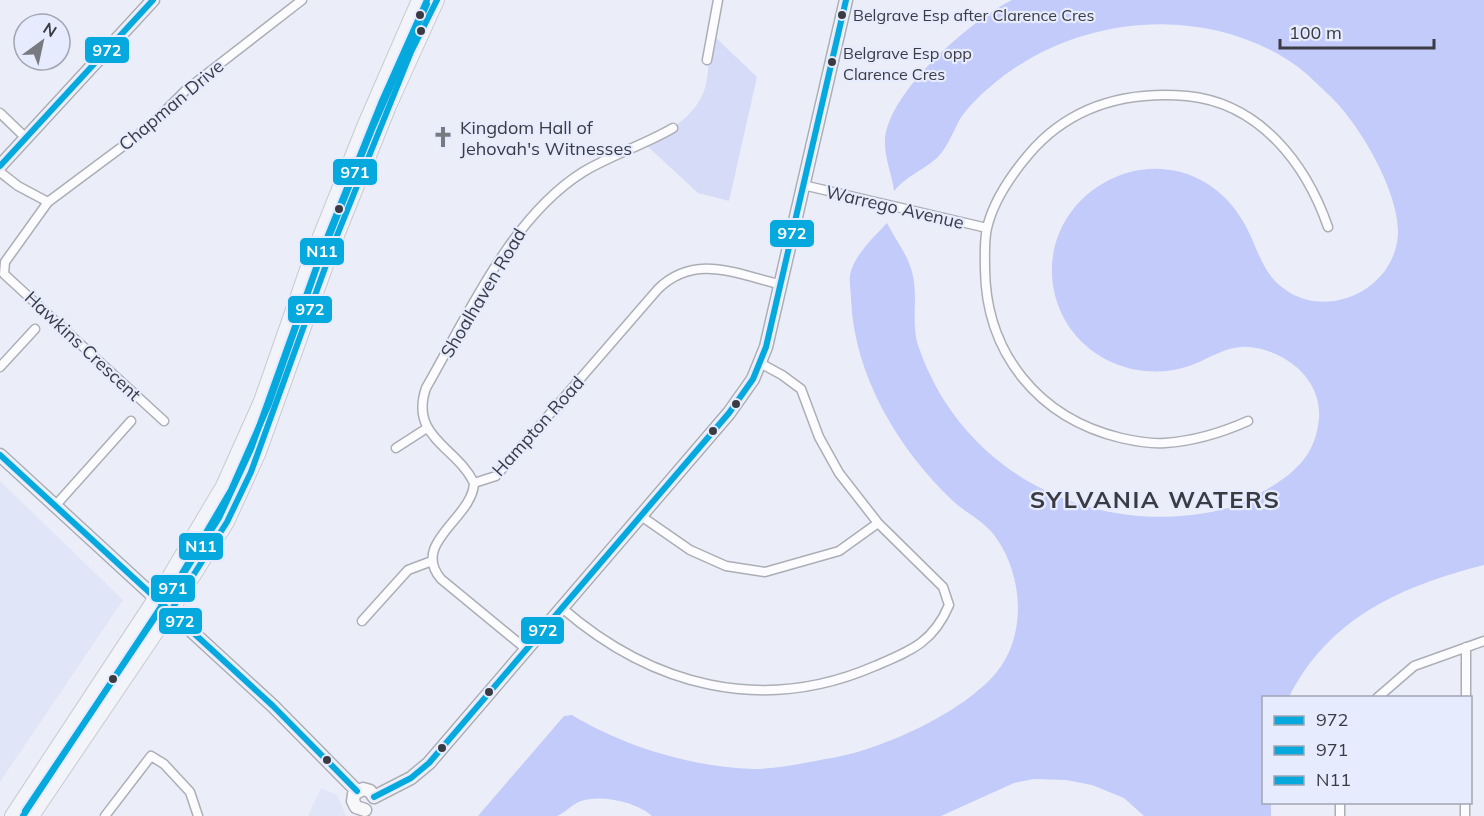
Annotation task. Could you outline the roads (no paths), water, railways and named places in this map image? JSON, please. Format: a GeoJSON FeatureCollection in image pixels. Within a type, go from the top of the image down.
{"type":"FeatureCollection","features":[{"type":"Feature","properties":{"kind":"main road"},"geometry":{"type":"LineString","coordinates":[[12,816],[155,599],[224,486],[251,428],[315,249],[387,70],[419,0]]}},
{"type":"Feature","properties":{"kind":"main road"},"geometry":{"type":"LineString","coordinates":[[32,816],[170,612],[227,522],[255,462],[334,243],[411,52],[437,0]]}},
{"type":"Feature","properties":{"kind":"street"},"geometry":{"type":"LineString","coordinates":[[0,166],[153,0]]}},
{"type":"Feature","properties":{"kind":"street","name":"Chapman Drive"},"geometry":{"type":"LineString","coordinates":[[3,271],[9,255],[48,202],[150,126],[186,90],[302,0]]}},
{"type":"Feature","properties":{"kind":"street"},"geometry":{"type":"LineString","coordinates":[[707,60],[718,0]]}},
{"type":"Feature","properties":{"kind":"street"},"geometry":{"type":"LineString","coordinates":[[374,797],[411,778],[429,763],[736,403],[760,363],[846,0]]}},
{"type":"Feature","properties":{"kind":"street"},"geometry":{"type":"LineString","coordinates":[[1248,421],[1218,434],[1163,444],[1098,432],[1068,419],[1031,387],[1004,350],[991,320],[985,293],[987,228],[1016,170],[1039,142],[1067,119],[1107,102],[1151,94],[1200,97],[1226,106],[1270,133],[1301,168],[1319,201],[1328,227]]}},
{"type":"Feature","properties":{"kind":"street"},"geometry":{"type":"LineString","coordinates":[[0,113],[26,138]]}},
{"type":"Feature","properties":{"kind":"street","name":"Shoalhaven Road"},"geometry":{"type":"LineString","coordinates":[[427,428],[422,399],[426,388],[523,225],[548,199],[584,172],[673,128]]}},
{"type":"Feature","properties":{"kind":"street"},"geometry":{"type":"LineString","coordinates":[[0,172],[18,186],[48,202]]}},
{"type":"Feature","properties":{"kind":"street","name":"Warrego Avenue"},"geometry":{"type":"LineString","coordinates":[[803,185],[987,228]]}},
{"type":"Feature","properties":{"kind":"street","name":"Hampton Road"},"geometry":{"type":"LineString","coordinates":[[432,561],[436,542],[472,499],[474,483],[496,477],[658,289],[675,274],[692,269],[713,268],[779,284]]}},
{"type":"Feature","properties":{"kind":"street","name":"Hawkins Crescent"},"geometry":{"type":"LineString","coordinates":[[3,271],[164,421]]}},
{"type":"Feature","properties":{"kind":"street"},"geometry":{"type":"LineString","coordinates":[[0,367],[34,329]]}},
{"type":"Feature","properties":{"kind":"street"},"geometry":{"type":"LineString","coordinates":[[562,608],[617,650],[657,670],[722,687],[763,690],[834,681],[912,650],[936,632],[950,605],[943,587],[878,523],[839,473],[819,437],[801,389],[760,363]]}},
{"type":"Feature","properties":{"kind":"street"},"geometry":{"type":"LineString","coordinates":[[55,506],[131,421]]}},
{"type":"Feature","properties":{"kind":"street"},"geometry":{"type":"LineString","coordinates":[[396,448],[427,428],[464,466],[474,483]]}},
{"type":"Feature","properties":{"kind":"street"},"geometry":{"type":"LineString","coordinates":[[0,455],[273,706],[357,791]]}},
{"type":"Feature","properties":{"kind":"street"},"geometry":{"type":"LineString","coordinates":[[641,516],[690,550],[726,566],[765,572],[839,550],[878,523]]}},
{"type":"Feature","properties":{"kind":"street"},"geometry":{"type":"LineString","coordinates":[[362,621],[408,570],[432,561],[441,579],[526,649]]}},
{"type":"Feature","properties":{"kind":"street"},"geometry":{"type":"LineString","coordinates":[[1379,696],[1414,666],[1484,641]]}},
{"type":"Feature","properties":{"kind":"street"},"geometry":{"type":"LineString","coordinates":[[1466,647],[1466,696]]}},
{"type":"Feature","properties":{"kind":"street"},"geometry":{"type":"LineString","coordinates":[[105,816],[151,756],[164,764],[190,792],[198,816]]}},
{"type":"Feature","properties":{"kind":"street"},"geometry":{"type":"LineString","coordinates":[[367,789],[374,797],[373,804],[366,813],[354,804],[353,797],[357,791],[367,789]]}},
{"type":"Feature","properties":{"kind":"water"},"geometry":{"type":"Polygon","coordinates":[[[1012,0],[1484,0],[1484,565],[1424,583],[1370,609],[1346,626],[1325,646],[1305,670],[1290,696],[1262,696],[1262,804],[1271,804],[1271,816],[1144,816],[1124,798],[1092,785],[1066,780],[1034,779],[1014,783],[941,816],[652,816],[628,803],[598,798],[578,802],[557,816],[478,816],[564,716],[572,715],[614,737],[683,759],[731,767],[773,768],[832,758],[874,747],[897,738],[943,715],[963,702],[996,673],[1013,642],[1017,624],[1016,588],[1006,554],[993,533],[953,501],[914,458],[882,409],[860,355],[854,327],[850,275],[860,253],[887,223],[910,266],[915,291],[916,339],[940,394],[969,433],[1004,465],[1044,490],[1088,507],[1135,516],[1183,516],[1243,503],[1284,479],[1308,454],[1317,431],[1318,404],[1308,379],[1288,360],[1262,349],[1240,347],[1232,348],[1186,367],[1161,371],[1136,370],[1113,363],[1092,351],[1075,335],[1062,315],[1054,291],[1052,265],[1061,229],[1082,199],[1102,184],[1122,175],[1142,170],[1162,169],[1182,172],[1200,180],[1232,205],[1249,231],[1264,266],[1283,288],[1300,298],[1319,302],[1338,300],[1356,294],[1372,284],[1385,270],[1394,253],[1398,233],[1397,217],[1385,179],[1354,124],[1311,78],[1298,67],[1262,46],[1223,32],[1182,25],[1141,25],[1100,31],[1060,44],[1023,62],[990,87],[967,110],[938,157],[894,191],[885,140],[890,121],[900,101],[934,60],[955,40],[1012,0]]]}},
{"type":"Feature","properties":{"kind":"place","name":"Belgrave Esp after Clarence Cres"},"geometry":{"type":"Point","coordinates":[842,15]}},
{"type":"Feature","properties":{"kind":"place","name":"Belgrave Esp opp Clarence Cres"},"geometry":{"type":"Point","coordinates":[832,62]}},
{"type":"Feature","properties":{"kind":"place","name":"Kingdom Hall of Jehovah's Witnesses"},"geometry":{"type":"Point","coordinates":[443,137]}},
{"type":"Feature","properties":{"kind":"district","name":"SYLVANIA WATERS"},"geometry":{"type":"Point","coordinates":[1155,499]}}]}
